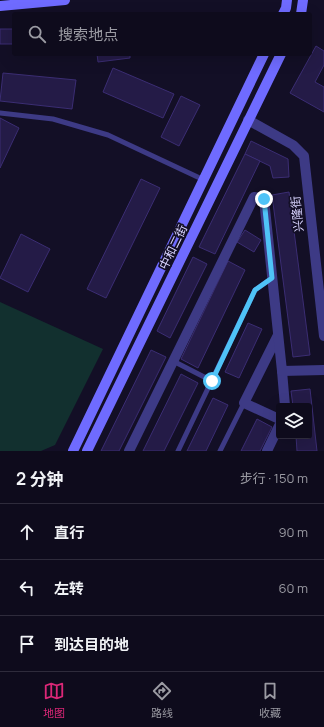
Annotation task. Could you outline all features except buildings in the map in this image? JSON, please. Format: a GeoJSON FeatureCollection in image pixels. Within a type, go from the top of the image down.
{"type":"FeatureCollection","features":[{"type":"Feature","properties":{"kind":"street"},"geometry":{"type":"LineString","coordinates":[[0,6],[65,0]]}},
{"type":"Feature","properties":{"kind":"street"},"geometry":{"type":"LineString","coordinates":[[284,12],[287,0]]}},
{"type":"Feature","properties":{"kind":"street"},"geometry":{"type":"LineString","coordinates":[[301,12],[303,0]]}},
{"type":"Feature","properties":{"kind":"street","name":"中和二街"},"geometry":{"type":"LineString","coordinates":[[73,451],[263,56]]}},
{"type":"Feature","properties":{"kind":"street","name":"中和二街"},"geometry":{"type":"LineString","coordinates":[[87,451],[280,56]]}},
{"type":"Feature","properties":{"kind":"street","name":"兴隆街"},"geometry":{"type":"LineString","coordinates":[[248,120],[293,145],[304,156],[324,336]]}},
{"type":"Feature","properties":{"kind":"street"},"geometry":{"type":"LineString","coordinates":[[129,451],[254,197],[264,199],[285,403]]}},
{"type":"Feature","properties":{"kind":"street"},"geometry":{"type":"LineString","coordinates":[[276,418],[244,402],[278,335]]}},
{"type":"Feature","properties":{"kind":"street"},"geometry":{"type":"LineString","coordinates":[[282,371],[324,370]]}},
{"type":"Feature","properties":{"kind":"street"},"geometry":{"type":"LineString","coordinates":[[267,451],[276,432]]}},
{"type":"Feature","properties":{"kind":"lane"},"geometry":{"type":"LineString","coordinates":[[0,113],[53,119],[108,135],[204,180]]}},
{"type":"Feature","properties":{"kind":"lane"},"geometry":{"type":"LineString","coordinates":[[178,451],[255,290],[272,278]]}},
{"type":"Feature","properties":{"kind":"lane"},"geometry":{"type":"LineString","coordinates":[[173,361],[212,381]]}},
{"type":"Feature","properties":{"kind":"lane"},"geometry":{"type":"LineString","coordinates":[[220,451],[244,402]]}},
{"type":"Feature","properties":{"kind":"green space"},"geometry":{"type":"Polygon","coordinates":[[[0,302],[103,349],[55,445],[41,451],[0,451],[0,302]]]}},
{"type":"Feature","properties":{"kind":"route"},"geometry":{"type":"LineString","coordinates":[[212,381],[255,290],[272,278],[264,199]]}}]}
